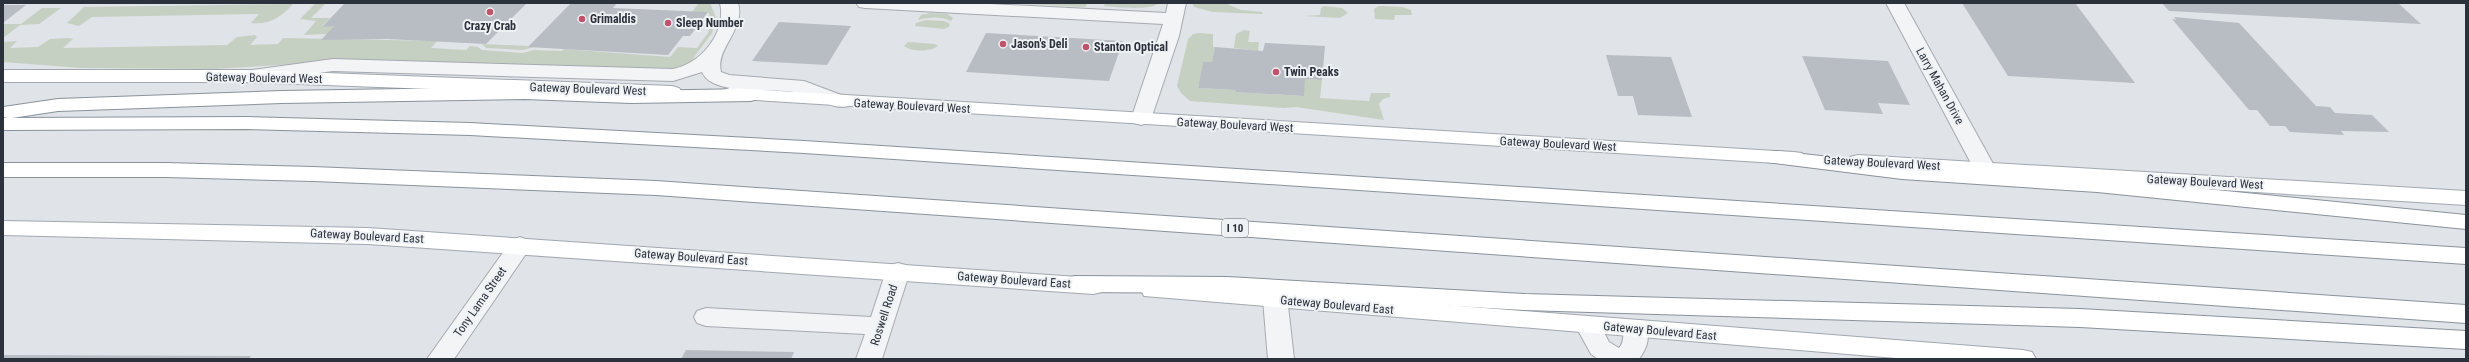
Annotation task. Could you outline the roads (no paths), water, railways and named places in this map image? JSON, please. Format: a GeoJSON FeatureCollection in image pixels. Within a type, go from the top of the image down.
{"type":"FeatureCollection","features":[{"type":"Feature","properties":{"kind":"main road","name":"Gateway Boulevard West"},"geometry":{"type":"LineString","coordinates":[[3,76],[245,76],[751,95],[842,102],[2466,198]]}},
{"type":"Feature","properties":{"kind":"main road"},"geometry":{"type":"LineString","coordinates":[[3,113],[58,105],[282,97],[525,93],[631,97],[751,95]]}},
{"type":"Feature","properties":{"kind":"main road"},"geometry":{"type":"LineString","coordinates":[[3,124],[246,123],[486,130],[836,150],[2466,256]]}},
{"type":"Feature","properties":{"kind":"main road"},"geometry":{"type":"LineString","coordinates":[[1775,157],[1902,172],[2097,185],[2466,222]]}},
{"type":"Feature","properties":{"kind":"main road","name":"I 10"},"geometry":{"type":"LineString","coordinates":[[3,170],[166,170],[656,188],[2466,314]]}},
{"type":"Feature","properties":{"kind":"main road","name":"Gateway Boulevard East"},"geometry":{"type":"LineString","coordinates":[[3,228],[262,232],[520,245],[1075,284],[1274,294],[1588,325],[1970,357],[2023,359]]}},
{"type":"Feature","properties":{"kind":"main road"},"geometry":{"type":"LineString","coordinates":[[1274,294],[2080,318],[2466,340]]}},
{"type":"Feature","properties":{"kind":"street"},"geometry":{"type":"LineString","coordinates":[[245,76],[333,65],[660,76],[682,74],[710,57],[729,25],[731,11],[730,3]]}},
{"type":"Feature","properties":{"kind":"street"},"geometry":{"type":"LineString","coordinates":[[865,3],[1175,11],[1170,36],[1141,119]]}},
{"type":"Feature","properties":{"kind":"street","name":"Larry Mahan Drive"},"geometry":{"type":"LineString","coordinates":[[1895,3],[1985,169]]}},
{"type":"Feature","properties":{"kind":"street"},"geometry":{"type":"LineString","coordinates":[[710,57],[711,71],[714,76],[726,81],[804,87],[842,102]]}},
{"type":"Feature","properties":{"kind":"street","name":"Tony Lama Street"},"geometry":{"type":"LineString","coordinates":[[440,359],[520,245]]}},
{"type":"Feature","properties":{"kind":"street","name":"Roswell Road"},"geometry":{"type":"LineString","coordinates":[[869,359],[898,271]]}},
{"type":"Feature","properties":{"kind":"street"},"geometry":{"type":"LineString","coordinates":[[1274,294],[1281,359]]}},
{"type":"Feature","properties":{"kind":"street"},"geometry":{"type":"LineString","coordinates":[[706,317],[881,326]]}},
{"type":"Feature","properties":{"kind":"street"},"geometry":{"type":"LineString","coordinates":[[1588,325],[1600,348],[1618,359]]}},
{"type":"Feature","properties":{"kind":"street"},"geometry":{"type":"LineString","coordinates":[[1623,359],[1633,351],[1637,342],[1635,329]]}},
{"type":"Feature","properties":{"kind":"place","name":"Crazy Crab"},"geometry":{"type":"Point","coordinates":[490,12]}},
{"type":"Feature","properties":{"kind":"place","name":"Grimaldis"},"geometry":{"type":"Point","coordinates":[582,19]}},
{"type":"Feature","properties":{"kind":"place","name":"Sleep Number"},"geometry":{"type":"Point","coordinates":[668,23]}},
{"type":"Feature","properties":{"kind":"place","name":"Jason's Deli"},"geometry":{"type":"Point","coordinates":[1003,44]}},
{"type":"Feature","properties":{"kind":"place","name":"Stanton Optical"},"geometry":{"type":"Point","coordinates":[1086,47]}},
{"type":"Feature","properties":{"kind":"place","name":"Twin Peaks"},"geometry":{"type":"Point","coordinates":[1276,72]}}]}
